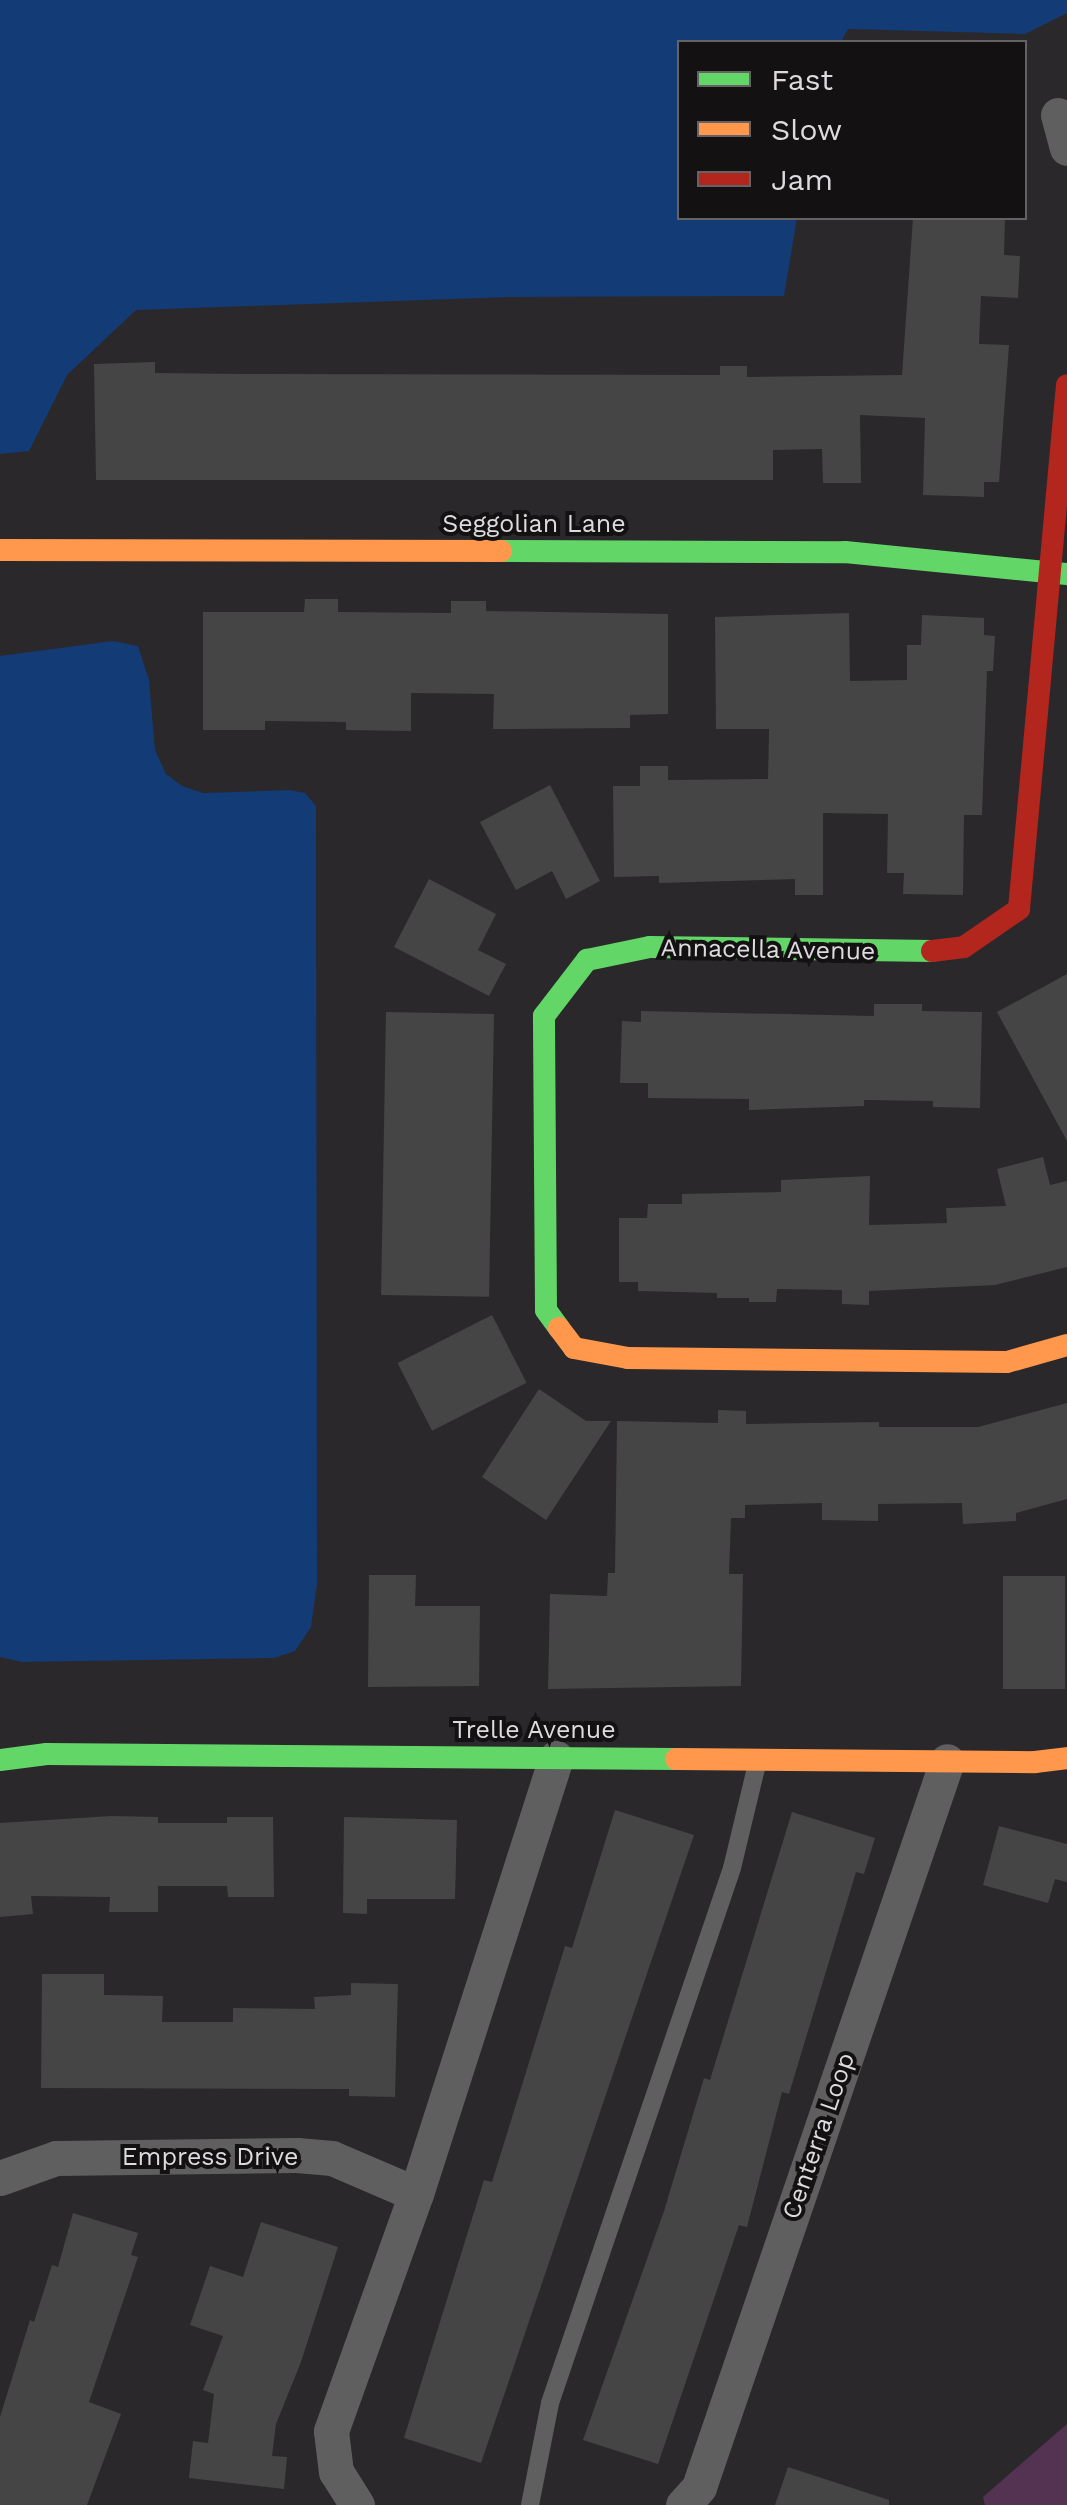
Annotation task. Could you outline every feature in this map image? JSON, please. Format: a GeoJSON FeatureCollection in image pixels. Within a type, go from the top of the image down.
{"type":"FeatureCollection","features":[{"type":"Feature","properties":{"kind":"street","name":"Annacella Avenue"},"geometry":{"type":"LineString","coordinates":[[1067,385],[1059,573],[1018,909],[964,947],[912,953],[650,947],[587,960],[544,1016],[546,1310],[574,1348],[628,1358],[1007,1362],[1067,1344]]}},
{"type":"Feature","properties":{"kind":"street","name":"Seggolian Lane"},"geometry":{"type":"LineString","coordinates":[[0,550],[844,552],[1059,573]]}},
{"type":"Feature","properties":{"kind":"street","name":"Trelle Avenue"},"geometry":{"type":"LineString","coordinates":[[0,1760],[47,1754],[947,1761],[1067,1758]]}},
{"type":"Feature","properties":{"kind":"street"},"geometry":{"type":"LineString","coordinates":[[357,2505],[336,2472],[331,2431],[416,2194],[556,1758]]}},
{"type":"Feature","properties":{"kind":"street","name":"Centerra Loop"},"geometry":{"type":"LineString","coordinates":[[682,2505],[699,2487],[947,1761]]}},
{"type":"Feature","properties":{"kind":"street","name":"Empress Drive"},"geometry":{"type":"LineString","coordinates":[[0,2178],[56,2158],[297,2154],[332,2158],[416,2194]]}},
{"type":"Feature","properties":{"kind":"lane"},"geometry":{"type":"LineString","coordinates":[[530,2505],[550,2403],[732,1868],[758,1759]]}},
{"type":"Feature","properties":{"kind":"shaded area"},"geometry":{"type":"Polygon","coordinates":[[[1067,2424],[1067,2505],[985,2505],[983,2497],[1067,2424]]]}},
{"type":"Feature","properties":{"kind":"water"},"geometry":{"type":"Polygon","coordinates":[[[0,0],[1067,0],[1067,13],[1025,34],[848,29],[842,40],[677,40],[677,220],[797,220],[784,296],[511,297],[136,310],[67,375],[29,451],[0,454],[0,0]]]}},
{"type":"Feature","properties":{"kind":"water"},"geometry":{"type":"Polygon","coordinates":[[[113,641],[138,646],[149,680],[155,750],[166,774],[182,786],[203,793],[289,790],[305,793],[316,806],[317,1584],[311,1627],[295,1651],[274,1658],[22,1662],[0,1657],[0,656],[113,641]]]}},
{"type":"Feature","properties":{"kind":"building"},"geometry":{"type":"Polygon","coordinates":[[[913,220],[1005,220],[1004,255],[1020,256],[1018,298],[981,296],[979,344],[1009,345],[999,482],[984,482],[984,497],[923,495],[925,418],[860,415],[861,483],[823,483],[822,449],[773,450],[773,480],[96,480],[94,364],[155,362],[155,373],[720,375],[720,366],[747,366],[747,377],[902,375],[913,220]]]}},
{"type":"Feature","properties":{"kind":"building"},"geometry":{"type":"Polygon","coordinates":[[[305,599],[338,599],[338,612],[451,613],[451,601],[486,601],[486,611],[668,614],[668,714],[630,715],[630,728],[493,729],[494,694],[411,693],[411,731],[346,730],[346,722],[265,721],[265,730],[203,730],[203,612],[304,612],[305,599]]]}},
{"type":"Feature","properties":{"kind":"building"},"geometry":{"type":"Polygon","coordinates":[[[849,613],[850,681],[907,680],[907,645],[921,645],[922,615],[984,618],[984,635],[995,636],[993,671],[987,671],[982,815],[964,815],[963,895],[903,894],[904,873],[887,873],[888,814],[823,813],[823,895],[795,895],[795,879],[659,883],[659,876],[614,877],[613,786],[640,786],[640,766],[668,766],[668,780],[768,779],[769,729],[716,729],[715,617],[849,613]]]}},
{"type":"Feature","properties":{"kind":"building"},"geometry":{"type":"Polygon","coordinates":[[[550,785],[600,881],[566,899],[552,871],[516,890],[480,822],[550,785]]]}},
{"type":"Feature","properties":{"kind":"building"},"geometry":{"type":"Polygon","coordinates":[[[429,879],[496,914],[478,950],[506,964],[489,996],[394,947],[429,879]]]}},
{"type":"Feature","properties":{"kind":"building"},"geometry":{"type":"Polygon","coordinates":[[[1067,974],[1067,1141],[997,1012],[1067,974]]]}},
{"type":"Feature","properties":{"kind":"building"},"geometry":{"type":"Polygon","coordinates":[[[874,1004],[922,1004],[922,1011],[982,1012],[980,1108],[933,1107],[933,1101],[864,1100],[864,1106],[749,1110],[749,1099],[648,1098],[648,1083],[620,1083],[622,1021],[641,1022],[641,1011],[874,1016],[874,1004]]]}},
{"type":"Feature","properties":{"kind":"building"},"geometry":{"type":"Polygon","coordinates":[[[386,1012],[494,1014],[489,1297],[381,1295],[386,1012]]]}},
{"type":"Feature","properties":{"kind":"building"},"geometry":{"type":"Polygon","coordinates":[[[1043,1157],[1050,1185],[1067,1181],[1067,1267],[995,1285],[869,1291],[869,1305],[842,1304],[842,1290],[777,1289],[776,1302],[749,1302],[749,1298],[717,1298],[717,1293],[638,1291],[638,1282],[619,1282],[619,1218],[647,1218],[648,1204],[682,1204],[682,1194],[781,1192],[781,1180],[870,1176],[869,1225],[947,1223],[946,1208],[1006,1206],[997,1169],[1043,1157]]]}},
{"type":"Feature","properties":{"kind":"building"},"geometry":{"type":"Polygon","coordinates":[[[492,1315],[527,1383],[432,1431],[398,1363],[492,1315]]]}},
{"type":"Feature","properties":{"kind":"building"},"geometry":{"type":"Polygon","coordinates":[[[539,1389],[586,1421],[611,1421],[546,1520],[482,1477],[539,1389]]]}},
{"type":"Feature","properties":{"kind":"building"},"geometry":{"type":"Polygon","coordinates":[[[1067,1403],[1067,1499],[1016,1513],[1016,1521],[963,1524],[962,1503],[878,1504],[878,1521],[822,1520],[822,1503],[745,1505],[745,1518],[731,1518],[729,1574],[743,1574],[741,1686],[548,1689],[550,1594],[607,1596],[608,1573],[615,1573],[617,1421],[718,1423],[718,1410],[746,1411],[746,1424],[879,1422],[879,1427],[978,1427],[1067,1403]]]}},
{"type":"Feature","properties":{"kind":"building"},"geometry":{"type":"Polygon","coordinates":[[[369,1575],[416,1575],[415,1606],[480,1606],[479,1686],[368,1687],[369,1575]]]}},
{"type":"Feature","properties":{"kind":"building"},"geometry":{"type":"Polygon","coordinates":[[[1003,1576],[1065,1576],[1065,1689],[1003,1689],[1003,1576]]]}},
{"type":"Feature","properties":{"kind":"building"},"geometry":{"type":"Polygon","coordinates":[[[615,1810],[694,1835],[481,2463],[404,2438],[484,2180],[492,2182],[565,1946],[572,1948],[615,1810]]]}},
{"type":"Feature","properties":{"kind":"building"},"geometry":{"type":"Polygon","coordinates":[[[792,1812],[875,1838],[864,1874],[856,1872],[789,2094],[782,2092],[747,2227],[739,2225],[658,2464],[583,2440],[664,2211],[704,2078],[710,2080],[792,1812]]]}},
{"type":"Feature","properties":{"kind":"building"},"geometry":{"type":"Polygon","coordinates":[[[158,1817],[158,1823],[227,1823],[227,1817],[273,1817],[274,1897],[228,1897],[227,1886],[158,1886],[158,1912],[109,1912],[110,1897],[31,1896],[33,1914],[0,1917],[0,1823],[158,1817]]]}},
{"type":"Feature","properties":{"kind":"building"},"geometry":{"type":"Polygon","coordinates":[[[344,1817],[457,1820],[455,1899],[367,1899],[367,1914],[343,1913],[344,1817]]]}},
{"type":"Feature","properties":{"kind":"building"},"geometry":{"type":"Polygon","coordinates":[[[999,1826],[1067,1844],[1067,1882],[1055,1879],[1048,1903],[983,1885],[999,1826]]]}},
{"type":"Feature","properties":{"kind":"building"},"geometry":{"type":"Polygon","coordinates":[[[42,1974],[104,1974],[104,1995],[163,1996],[162,2022],[233,2022],[233,2008],[315,2009],[314,1997],[351,1995],[351,1983],[398,1984],[395,2097],[349,2096],[349,2089],[41,2088],[42,1974]]]}},
{"type":"Feature","properties":{"kind":"building"},"geometry":{"type":"Polygon","coordinates":[[[73,2213],[138,2233],[131,2255],[138,2257],[89,2402],[121,2414],[87,2505],[0,2505],[0,2417],[30,2320],[34,2322],[52,2265],[58,2267],[73,2213]]]}},
{"type":"Feature","properties":{"kind":"building"},"geometry":{"type":"Polygon","coordinates":[[[261,2222],[338,2247],[301,2362],[276,2424],[272,2456],[287,2457],[284,2489],[189,2478],[193,2441],[208,2443],[214,2394],[203,2390],[223,2336],[190,2325],[210,2266],[243,2277],[261,2222]]]}},
{"type":"Feature","properties":{"kind":"building"},"geometry":{"type":"Polygon","coordinates":[[[788,2467],[889,2500],[889,2505],[775,2505],[788,2467]]]}},
{"type":"Feature","properties":{"kind":"traffic: fast"},"geometry":{"type":"LineString","coordinates":[[501,551],[845,552],[1067,574]]}},
{"type":"Feature","properties":{"kind":"traffic: fast"},"geometry":{"type":"LineString","coordinates":[[559,1328],[546,1310],[544,1016],[587,960],[650,947],[932,951]]}},
{"type":"Feature","properties":{"kind":"traffic: fast"},"geometry":{"type":"LineString","coordinates":[[0,1760],[47,1754],[676,1759]]}},
{"type":"Feature","properties":{"kind":"traffic: slow"},"geometry":{"type":"LineString","coordinates":[[0,550],[501,551]]}},
{"type":"Feature","properties":{"kind":"traffic: slow"},"geometry":{"type":"LineString","coordinates":[[559,1328],[574,1348],[628,1358],[1007,1362],[1067,1345]]}},
{"type":"Feature","properties":{"kind":"traffic: slow"},"geometry":{"type":"LineString","coordinates":[[676,1759],[1035,1762],[1067,1758]]}},
{"type":"Feature","properties":{"kind":"traffic: jam"},"geometry":{"type":"LineString","coordinates":[[932,951],[964,947],[1019,909],[1067,385]]}}]}
